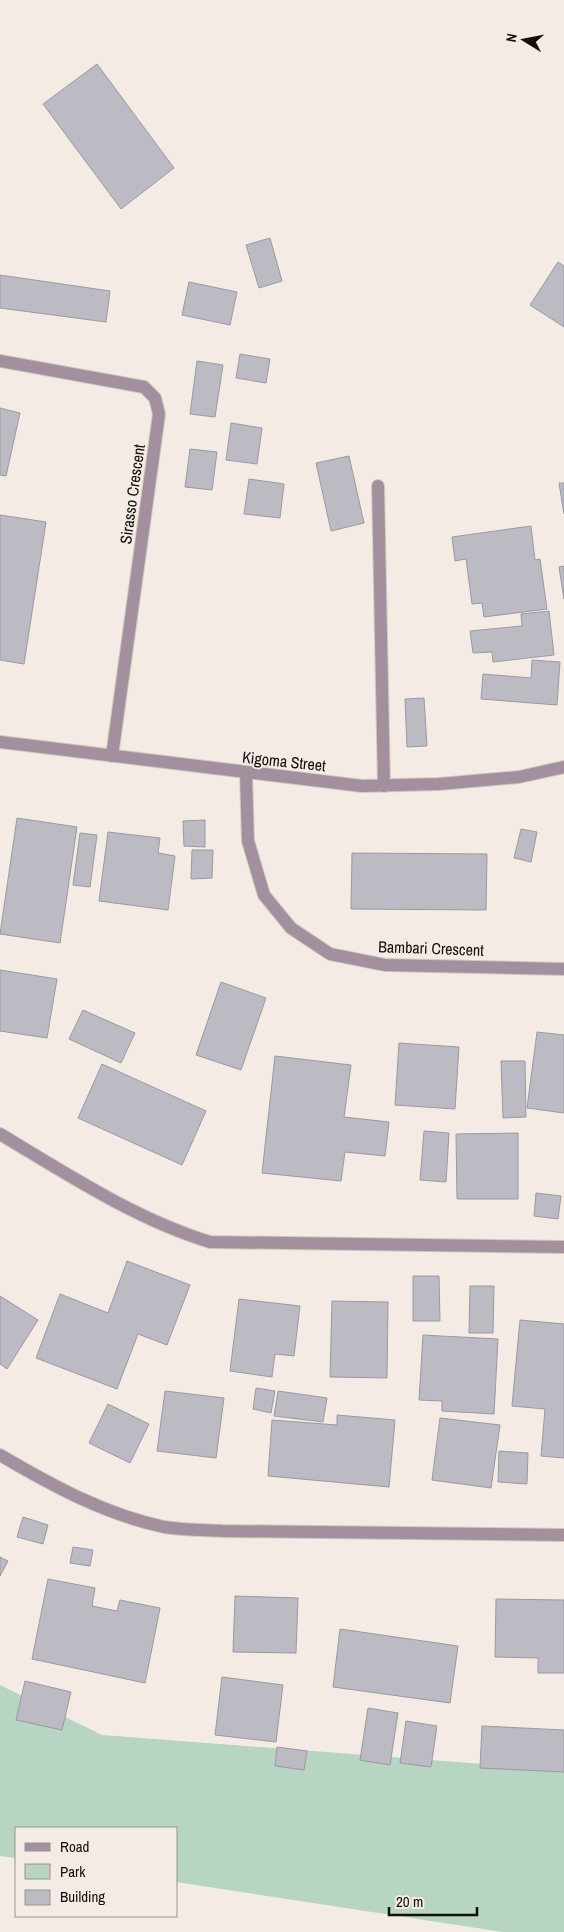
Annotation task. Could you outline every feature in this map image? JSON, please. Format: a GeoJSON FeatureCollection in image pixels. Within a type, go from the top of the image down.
{"type":"FeatureCollection","features":[{"type":"Feature","properties":{"kind":"street","name":"Sirasso Crescent"},"geometry":{"type":"LineString","coordinates":[[0,361],[144,387],[156,398],[160,414],[112,756]]}},
{"type":"Feature","properties":{"kind":"street"},"geometry":{"type":"LineString","coordinates":[[378,486],[384,786]]}},
{"type":"Feature","properties":{"kind":"street","name":"Kigoma Street"},"geometry":{"type":"LineString","coordinates":[[0,742],[246,774],[362,786],[518,777],[564,767]]}},
{"type":"Feature","properties":{"kind":"street","name":"Bambari Crescent"},"geometry":{"type":"LineString","coordinates":[[246,774],[248,841],[264,895],[291,928],[330,954],[384,965],[564,969]]}},
{"type":"Feature","properties":{"kind":"street"},"geometry":{"type":"LineString","coordinates":[[0,1134],[79,1181],[174,1231],[210,1242],[564,1247]]}},
{"type":"Feature","properties":{"kind":"street"},"geometry":{"type":"LineString","coordinates":[[0,1455],[62,1491],[106,1510],[166,1527],[222,1531],[564,1535]]}},
{"type":"Feature","properties":{"kind":"green space"},"geometry":{"type":"Polygon","coordinates":[[[0,1685],[102,1735],[564,1770],[564,1932],[503,1932],[178,1882],[178,1827],[15,1827],[15,1858],[0,1856],[0,1685]]]}},
{"type":"Feature","properties":{"kind":"building"},"geometry":{"type":"Polygon","coordinates":[[[97,64],[174,168],[121,209],[43,104],[97,64]]]}},
{"type":"Feature","properties":{"kind":"building"},"geometry":{"type":"Polygon","coordinates":[[[270,238],[282,281],[259,288],[246,245],[270,238]]]}},
{"type":"Feature","properties":{"kind":"building"},"geometry":{"type":"Polygon","coordinates":[[[558,262],[564,266],[564,327],[530,305],[558,262]]]}},
{"type":"Feature","properties":{"kind":"building"},"geometry":{"type":"Polygon","coordinates":[[[0,275],[110,291],[106,322],[0,308],[0,275]]]}},
{"type":"Feature","properties":{"kind":"building"},"geometry":{"type":"Polygon","coordinates":[[[189,282],[237,292],[230,325],[182,315],[189,282]]]}},
{"type":"Feature","properties":{"kind":"building"},"geometry":{"type":"Polygon","coordinates":[[[240,354],[270,359],[266,383],[236,378],[240,354]]]}},
{"type":"Feature","properties":{"kind":"building"},"geometry":{"type":"Polygon","coordinates":[[[197,361],[223,365],[215,417],[190,414],[197,361]]]}},
{"type":"Feature","properties":{"kind":"building"},"geometry":{"type":"Polygon","coordinates":[[[0,408],[20,413],[6,476],[0,475],[0,408]]]}},
{"type":"Feature","properties":{"kind":"building"},"geometry":{"type":"Polygon","coordinates":[[[231,423],[262,428],[257,464],[226,460],[231,423]]]}},
{"type":"Feature","properties":{"kind":"building"},"geometry":{"type":"Polygon","coordinates":[[[190,449],[217,452],[212,490],[185,487],[190,449]]]}},
{"type":"Feature","properties":{"kind":"building"},"geometry":{"type":"Polygon","coordinates":[[[349,456],[364,523],[331,531],[316,463],[349,456]]]}},
{"type":"Feature","properties":{"kind":"building"},"geometry":{"type":"Polygon","coordinates":[[[249,479],[284,484],[280,518],[244,514],[249,479]]]}},
{"type":"Feature","properties":{"kind":"building"},"geometry":{"type":"Polygon","coordinates":[[[559,483],[564,483],[564,514],[559,483]]]}},
{"type":"Feature","properties":{"kind":"building"},"geometry":{"type":"Polygon","coordinates":[[[0,515],[46,522],[24,664],[0,660],[0,515]]]}},
{"type":"Feature","properties":{"kind":"building"},"geometry":{"type":"Polygon","coordinates":[[[531,526],[535,560],[540,559],[547,609],[484,617],[482,603],[472,604],[466,559],[455,561],[452,537],[531,526]]]}},
{"type":"Feature","properties":{"kind":"building"},"geometry":{"type":"Polygon","coordinates":[[[564,566],[564,599],[559,567],[564,566]]]}},
{"type":"Feature","properties":{"kind":"building"},"geometry":{"type":"Polygon","coordinates":[[[549,611],[554,655],[493,662],[492,652],[473,653],[470,631],[522,626],[521,614],[549,611]]]}},
{"type":"Feature","properties":{"kind":"building"},"geometry":{"type":"Polygon","coordinates":[[[532,660],[560,662],[557,705],[481,699],[483,674],[531,678],[532,660]]]}},
{"type":"Feature","properties":{"kind":"building"},"geometry":{"type":"Polygon","coordinates":[[[424,698],[427,746],[407,747],[405,699],[424,698]]]}},
{"type":"Feature","properties":{"kind":"building"},"geometry":{"type":"Polygon","coordinates":[[[17,818],[77,827],[60,943],[0,934],[17,818]]]}},
{"type":"Feature","properties":{"kind":"building"},"geometry":{"type":"Polygon","coordinates":[[[205,820],[205,847],[184,846],[183,821],[205,820]]]}},
{"type":"Feature","properties":{"kind":"building"},"geometry":{"type":"Polygon","coordinates":[[[521,829],[537,832],[531,862],[514,858],[521,829]]]}},
{"type":"Feature","properties":{"kind":"building"},"geometry":{"type":"Polygon","coordinates":[[[108,832],[160,838],[158,853],[175,856],[168,910],[99,901],[108,832]]]}},
{"type":"Feature","properties":{"kind":"building"},"geometry":{"type":"Polygon","coordinates":[[[80,833],[97,835],[90,887],[73,885],[80,833]]]}},
{"type":"Feature","properties":{"kind":"building"},"geometry":{"type":"Polygon","coordinates":[[[192,850],[213,850],[212,878],[191,879],[192,850]]]}},
{"type":"Feature","properties":{"kind":"building"},"geometry":{"type":"Polygon","coordinates":[[[352,853],[487,854],[486,910],[351,909],[352,853]]]}},
{"type":"Feature","properties":{"kind":"building"},"geometry":{"type":"Polygon","coordinates":[[[0,970],[57,979],[47,1038],[0,1031],[0,970]]]}},
{"type":"Feature","properties":{"kind":"building"},"geometry":{"type":"Polygon","coordinates":[[[221,982],[266,998],[241,1070],[196,1055],[221,982]]]}},
{"type":"Feature","properties":{"kind":"building"},"geometry":{"type":"Polygon","coordinates":[[[83,1010],[135,1033],[121,1063],[69,1039],[83,1010]]]}},
{"type":"Feature","properties":{"kind":"building"},"geometry":{"type":"Polygon","coordinates":[[[537,1032],[564,1035],[564,1113],[527,1108],[537,1032]]]}},
{"type":"Feature","properties":{"kind":"building"},"geometry":{"type":"Polygon","coordinates":[[[399,1043],[459,1047],[455,1109],[395,1105],[399,1043]]]}},
{"type":"Feature","properties":{"kind":"building"},"geometry":{"type":"Polygon","coordinates":[[[275,1056],[351,1065],[344,1117],[389,1122],[385,1156],[345,1152],[341,1181],[262,1173],[275,1056]]]}},
{"type":"Feature","properties":{"kind":"building"},"geometry":{"type":"Polygon","coordinates":[[[501,1061],[525,1061],[526,1117],[503,1118],[501,1061]]]}},
{"type":"Feature","properties":{"kind":"building"},"geometry":{"type":"Polygon","coordinates":[[[102,1064],[206,1111],[182,1165],[78,1118],[102,1064]]]}},
{"type":"Feature","properties":{"kind":"building"},"geometry":{"type":"Polygon","coordinates":[[[424,1131],[449,1133],[446,1182],[420,1180],[424,1131]]]}},
{"type":"Feature","properties":{"kind":"building"},"geometry":{"type":"Polygon","coordinates":[[[518,1133],[518,1199],[457,1199],[456,1134],[518,1133]]]}},
{"type":"Feature","properties":{"kind":"building"},"geometry":{"type":"Polygon","coordinates":[[[536,1193],[561,1196],[558,1219],[534,1216],[536,1193]]]}},
{"type":"Feature","properties":{"kind":"building"},"geometry":{"type":"Polygon","coordinates":[[[127,1261],[190,1285],[167,1345],[138,1334],[117,1389],[36,1358],[60,1294],[108,1313],[127,1261]]]}},
{"type":"Feature","properties":{"kind":"building"},"geometry":{"type":"Polygon","coordinates":[[[413,1276],[439,1276],[440,1321],[413,1321],[413,1276]]]}},
{"type":"Feature","properties":{"kind":"building"},"geometry":{"type":"Polygon","coordinates":[[[470,1286],[494,1286],[493,1333],[469,1333],[470,1286]]]}},
{"type":"Feature","properties":{"kind":"building"},"geometry":{"type":"Polygon","coordinates":[[[0,1296],[38,1320],[7,1369],[0,1364],[0,1296]]]}},
{"type":"Feature","properties":{"kind":"building"},"geometry":{"type":"Polygon","coordinates":[[[239,1299],[300,1306],[294,1356],[275,1354],[272,1377],[230,1371],[239,1299]]]}},
{"type":"Feature","properties":{"kind":"building"},"geometry":{"type":"Polygon","coordinates":[[[332,1301],[388,1302],[387,1378],[330,1377],[332,1301]]]}},
{"type":"Feature","properties":{"kind":"building"},"geometry":{"type":"Polygon","coordinates":[[[520,1320],[564,1324],[564,1458],[541,1456],[545,1409],[512,1406],[520,1320]]]}},
{"type":"Feature","properties":{"kind":"building"},"geometry":{"type":"Polygon","coordinates":[[[423,1335],[498,1339],[494,1414],[442,1411],[442,1401],[419,1400],[423,1335]]]}},
{"type":"Feature","properties":{"kind":"building"},"geometry":{"type":"Polygon","coordinates":[[[256,1388],[275,1391],[271,1413],[253,1409],[256,1388]]]}},
{"type":"Feature","properties":{"kind":"building"},"geometry":{"type":"Polygon","coordinates":[[[165,1391],[224,1398],[216,1458],[157,1451],[165,1391]]]}},
{"type":"Feature","properties":{"kind":"building"},"geometry":{"type":"Polygon","coordinates":[[[278,1391],[327,1398],[323,1422],[274,1416],[278,1391]]]}},
{"type":"Feature","properties":{"kind":"building"},"geometry":{"type":"Polygon","coordinates":[[[108,1404],[149,1424],[130,1463],[89,1443],[108,1404]]]}},
{"type":"Feature","properties":{"kind":"building"},"geometry":{"type":"Polygon","coordinates":[[[337,1415],[395,1420],[389,1487],[268,1476],[272,1420],[337,1425],[337,1415]]]}},
{"type":"Feature","properties":{"kind":"building"},"geometry":{"type":"Polygon","coordinates":[[[440,1418],[500,1425],[491,1488],[432,1480],[440,1418]]]}},
{"type":"Feature","properties":{"kind":"building"},"geometry":{"type":"Polygon","coordinates":[[[499,1451],[528,1453],[527,1484],[498,1482],[499,1451]]]}},
{"type":"Feature","properties":{"kind":"building"},"geometry":{"type":"Polygon","coordinates":[[[23,1517],[48,1525],[43,1544],[17,1537],[23,1517]]]}},
{"type":"Feature","properties":{"kind":"building"},"geometry":{"type":"Polygon","coordinates":[[[73,1547],[93,1550],[90,1566],[70,1563],[73,1547]]]}},
{"type":"Feature","properties":{"kind":"building"},"geometry":{"type":"Polygon","coordinates":[[[0,1557],[8,1561],[0,1576],[0,1557]]]}},
{"type":"Feature","properties":{"kind":"building"},"geometry":{"type":"Polygon","coordinates":[[[48,1579],[95,1588],[92,1606],[117,1611],[120,1600],[160,1608],[145,1683],[32,1659],[48,1579]]]}},
{"type":"Feature","properties":{"kind":"building"},"geometry":{"type":"Polygon","coordinates":[[[235,1596],[298,1598],[296,1653],[233,1652],[235,1596]]]}},
{"type":"Feature","properties":{"kind":"building"},"geometry":{"type":"Polygon","coordinates":[[[496,1599],[564,1600],[564,1673],[538,1673],[538,1658],[495,1657],[496,1599]]]}},
{"type":"Feature","properties":{"kind":"building"},"geometry":{"type":"Polygon","coordinates":[[[340,1629],[458,1646],[450,1703],[333,1687],[340,1629]]]}},
{"type":"Feature","properties":{"kind":"building"},"geometry":{"type":"Polygon","coordinates":[[[222,1677],[283,1685],[276,1742],[215,1735],[222,1677]]]}},
{"type":"Feature","properties":{"kind":"building"},"geometry":{"type":"Polygon","coordinates":[[[25,1681],[71,1692],[62,1730],[16,1720],[25,1681]]]}},
{"type":"Feature","properties":{"kind":"building"},"geometry":{"type":"Polygon","coordinates":[[[368,1708],[398,1713],[390,1765],[360,1760],[368,1708]]]}},
{"type":"Feature","properties":{"kind":"building"},"geometry":{"type":"Polygon","coordinates":[[[406,1721],[437,1726],[431,1767],[400,1763],[406,1721]]]}},
{"type":"Feature","properties":{"kind":"building"},"geometry":{"type":"Polygon","coordinates":[[[482,1726],[564,1730],[564,1772],[480,1768],[482,1726]]]}},
{"type":"Feature","properties":{"kind":"building"},"geometry":{"type":"Polygon","coordinates":[[[277,1747],[307,1751],[304,1770],[275,1766],[277,1747]]]}}]}
